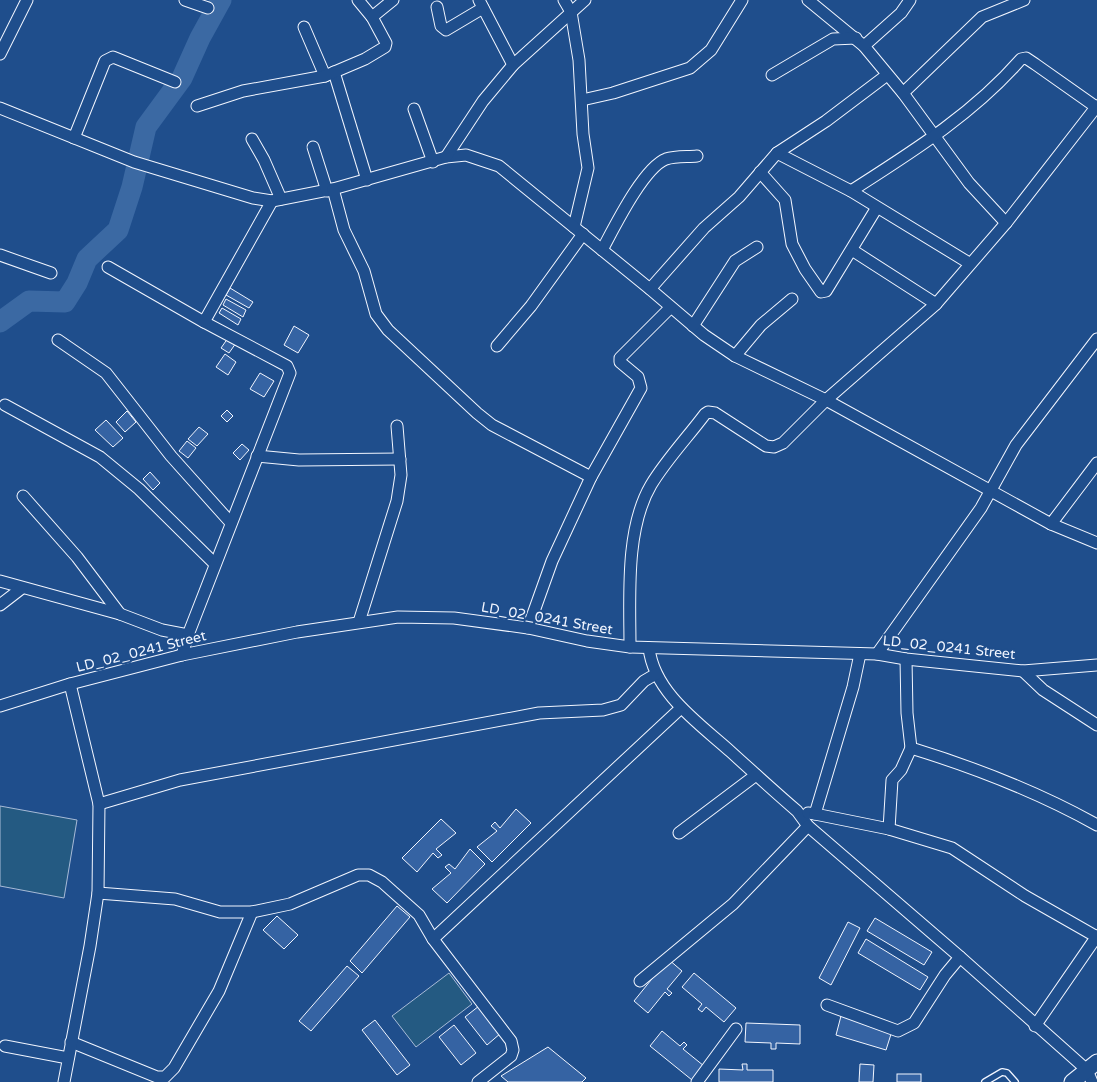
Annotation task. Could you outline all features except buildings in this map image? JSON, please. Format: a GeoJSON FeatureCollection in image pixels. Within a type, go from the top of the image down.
{"type":"FeatureCollection","features":[{"type":"Feature","properties":{"kind":"main road"},"geometry":{"type":"LineString","coordinates":[[1072,1082],[1092,1071]]}},
{"type":"Feature","properties":{"kind":"street"},"geometry":{"type":"LineString","coordinates":[[0,54],[27,0]]}},
{"type":"Feature","properties":{"kind":"street"},"geometry":{"type":"LineString","coordinates":[[186,0],[208,8]]}},
{"type":"Feature","properties":{"kind":"street"},"geometry":{"type":"LineString","coordinates":[[197,106],[243,91],[329,74],[385,47],[386,39],[358,0]]}},
{"type":"Feature","properties":{"kind":"street"},"geometry":{"type":"LineString","coordinates":[[372,17],[393,0]]}},
{"type":"Feature","properties":{"kind":"street"},"geometry":{"type":"LineString","coordinates":[[497,346],[530,306],[578,230],[588,168],[571,12],[564,0]]}},
{"type":"Feature","properties":{"kind":"street"},"geometry":{"type":"LineString","coordinates":[[446,157],[483,101],[512,64],[585,0]]}},
{"type":"Feature","properties":{"kind":"street"},"geometry":{"type":"LineString","coordinates":[[582,100],[613,93],[690,68],[711,50],[742,0]]}},
{"type":"Feature","properties":{"kind":"street"},"geometry":{"type":"LineString","coordinates":[[772,75],[833,38],[860,42],[901,12],[910,0]]}},
{"type":"Feature","properties":{"kind":"street"},"geometry":{"type":"LineString","coordinates":[[903,93],[982,17],[1024,0]]}},
{"type":"Feature","properties":{"kind":"street"},"geometry":{"type":"LineString","coordinates":[[815,2],[860,42],[903,93],[934,138],[969,183],[1006,223]]}},
{"type":"Feature","properties":{"kind":"street"},"geometry":{"type":"LineString","coordinates":[[437,7],[441,26],[446,30],[481,4],[512,64]]}},
{"type":"Feature","properties":{"kind":"street"},"geometry":{"type":"LineString","coordinates":[[304,27],[329,74],[367,180]]}},
{"type":"Feature","properties":{"kind":"street"},"geometry":{"type":"LineString","coordinates":[[74,138],[105,61],[109,58],[113,57],[175,82]]}},
{"type":"Feature","properties":{"kind":"street"},"geometry":{"type":"LineString","coordinates":[[630,647],[630,587],[634,537],[644,501],[651,485],[704,414],[708,412],[715,413],[766,446],[774,447],[783,443],[826,400],[936,304],[1006,223],[1097,106],[1026,58],[1021,59],[968,112],[934,138],[850,191]]}},
{"type":"Feature","properties":{"kind":"street"},"geometry":{"type":"LineString","coordinates":[[650,289],[704,228],[739,197],[777,152],[826,121],[887,75]]}},
{"type":"Feature","properties":{"kind":"street"},"geometry":{"type":"LineString","coordinates":[[0,108],[134,162],[253,198],[276,200],[330,190],[446,157],[466,155],[499,166],[650,289],[670,308],[735,356],[826,400],[1051,524],[1097,543]]}},
{"type":"Feature","properties":{"kind":"street"},"geometry":{"type":"LineString","coordinates":[[414,110],[433,162]]}},
{"type":"Feature","properties":{"kind":"street"},"geometry":{"type":"LineString","coordinates":[[204,322],[276,200],[264,160],[252,139]]}},
{"type":"Feature","properties":{"kind":"street"},"geometry":{"type":"LineString","coordinates":[[313,146],[344,230],[364,271],[376,314],[388,330],[484,419],[591,477]]}},
{"type":"Feature","properties":{"kind":"street"},"geometry":{"type":"LineString","coordinates":[[777,152],[850,191],[876,209],[969,264]]}},
{"type":"Feature","properties":{"kind":"street"},"geometry":{"type":"LineString","coordinates":[[602,250],[624,210],[656,164],[668,158],[697,156]]}},
{"type":"Feature","properties":{"kind":"street"},"geometry":{"type":"LineString","coordinates":[[760,172],[779,190],[785,200],[792,244],[818,290],[821,292],[826,291],[876,209]]}},
{"type":"Feature","properties":{"kind":"street"},"geometry":{"type":"LineString","coordinates":[[693,326],[735,261],[757,247]]}},
{"type":"Feature","properties":{"kind":"street"},"geometry":{"type":"LineString","coordinates":[[852,250],[936,304]]}},
{"type":"Feature","properties":{"kind":"street"},"geometry":{"type":"LineString","coordinates":[[0,255],[51,273]]}},
{"type":"Feature","properties":{"kind":"street"},"geometry":{"type":"LineString","coordinates":[[108,268],[289,369],[288,383],[230,523],[182,655]]}},
{"type":"Feature","properties":{"kind":"street"},"geometry":{"type":"LineString","coordinates":[[735,356],[761,325],[792,299]]}},
{"type":"Feature","properties":{"kind":"street"},"geometry":{"type":"LineString","coordinates":[[528,628],[552,561],[591,477],[641,388],[638,377],[620,362],[620,358],[670,308]]}},
{"type":"Feature","properties":{"kind":"street"},"geometry":{"type":"LineString","coordinates":[[877,654],[981,508],[1016,445],[1097,339]]}},
{"type":"Feature","properties":{"kind":"street"},"geometry":{"type":"LineString","coordinates":[[58,340],[106,373],[171,456],[230,523]]}},
{"type":"Feature","properties":{"kind":"street"},"geometry":{"type":"LineString","coordinates":[[5,404],[100,457],[139,489],[215,564]]}},
{"type":"Feature","properties":{"kind":"street"},"geometry":{"type":"LineString","coordinates":[[359,622],[397,502],[401,475],[397,426]]}},
{"type":"Feature","properties":{"kind":"street"},"geometry":{"type":"LineString","coordinates":[[257,456],[299,460],[400,459]]}},
{"type":"Feature","properties":{"kind":"street"},"geometry":{"type":"LineString","coordinates":[[1051,524],[1097,463]]}},
{"type":"Feature","properties":{"kind":"street"},"geometry":{"type":"LineString","coordinates":[[23,496],[77,557],[120,614]]}},
{"type":"Feature","properties":{"kind":"street"},"geometry":{"type":"LineString","coordinates":[[0,581],[120,614],[162,630],[188,635]]}},
{"type":"Feature","properties":{"kind":"street"},"geometry":{"type":"LineString","coordinates":[[0,605],[22,588]]}},
{"type":"Feature","properties":{"kind":"street","name":"LD_02_0241 Street"},"geometry":{"type":"LineString","coordinates":[[0,706],[70,684],[182,655],[359,622],[398,617],[454,618],[528,628],[587,641],[630,647],[877,654],[906,659],[1023,671],[1097,665]]}},
{"type":"Feature","properties":{"kind":"street"},"geometry":{"type":"LineString","coordinates":[[648,648],[656,674],[681,708],[797,812],[808,826],[960,957],[1035,1026],[1092,1071]]}},
{"type":"Feature","properties":{"kind":"street"},"geometry":{"type":"LineString","coordinates":[[815,814],[851,694],[860,654]]}},
{"type":"Feature","properties":{"kind":"street"},"geometry":{"type":"LineString","coordinates":[[889,829],[892,780],[900,770],[911,748],[906,713],[906,659]]}},
{"type":"Feature","properties":{"kind":"street"},"geometry":{"type":"LineString","coordinates":[[1023,671],[1043,690],[1097,725]]}},
{"type":"Feature","properties":{"kind":"street"},"geometry":{"type":"LineString","coordinates":[[99,804],[180,780],[539,713],[603,710],[621,705],[644,682],[656,674]]}},
{"type":"Feature","properties":{"kind":"street"},"geometry":{"type":"LineString","coordinates":[[64,1082],[90,946],[98,893],[99,804],[70,684]]}},
{"type":"Feature","properties":{"kind":"street"},"geometry":{"type":"LineString","coordinates":[[433,939],[681,708]]}},
{"type":"Feature","properties":{"kind":"street"},"geometry":{"type":"LineString","coordinates":[[911,748],[1025,788],[1057,802],[1097,825]]}},
{"type":"Feature","properties":{"kind":"street"},"geometry":{"type":"LineString","coordinates":[[679,834],[756,775]]}},
{"type":"Feature","properties":{"kind":"street"},"geometry":{"type":"LineString","coordinates":[[797,812],[889,829],[952,848],[1025,896],[1097,937],[1035,1026]]}},
{"type":"Feature","properties":{"kind":"street"},"geometry":{"type":"LineString","coordinates":[[640,981],[733,904],[808,826]]}},
{"type":"Feature","properties":{"kind":"street"},"geometry":{"type":"LineString","coordinates":[[98,893],[175,900],[220,912],[252,912],[290,904],[358,876],[370,875],[382,882],[419,915],[433,939],[511,1040],[513,1050],[511,1056],[478,1082]]}},
{"type":"Feature","properties":{"kind":"street"},"geometry":{"type":"LineString","coordinates":[[71,1042],[157,1077],[165,1077],[174,1068],[219,991],[252,912]]}},
{"type":"Feature","properties":{"kind":"street"},"geometry":{"type":"LineString","coordinates":[[827,1005],[898,1031],[908,1028],[914,1024],[945,975],[960,957]]}},
{"type":"Feature","properties":{"kind":"street"},"geometry":{"type":"LineString","coordinates":[[697,1082],[736,1029]]}},
{"type":"Feature","properties":{"kind":"street"},"geometry":{"type":"LineString","coordinates":[[5,1046],[68,1058]]}},
{"type":"Feature","properties":{"kind":"lane"},"geometry":{"type":"LineString","coordinates":[[985,1082],[1002,1072],[1007,1073],[1016,1082]]}},
{"type":"Feature","properties":{"kind":"shaded area"},"geometry":{"type":"Polygon","coordinates":[[[0,806],[77,820],[64,898],[0,886],[0,806]]]}},
{"type":"Feature","properties":{"kind":"shaded area"},"geometry":{"type":"Polygon","coordinates":[[[449,973],[472,1004],[416,1047],[392,1016],[449,973]]]}},
{"type":"Feature","properties":{"kind":"waterway"},"geometry":{"type":"LineString","coordinates":[[0,322],[29,301],[65,302],[77,283],[87,259],[118,230],[132,187],[146,127],[182,78],[200,38],[221,0]]}}]}
